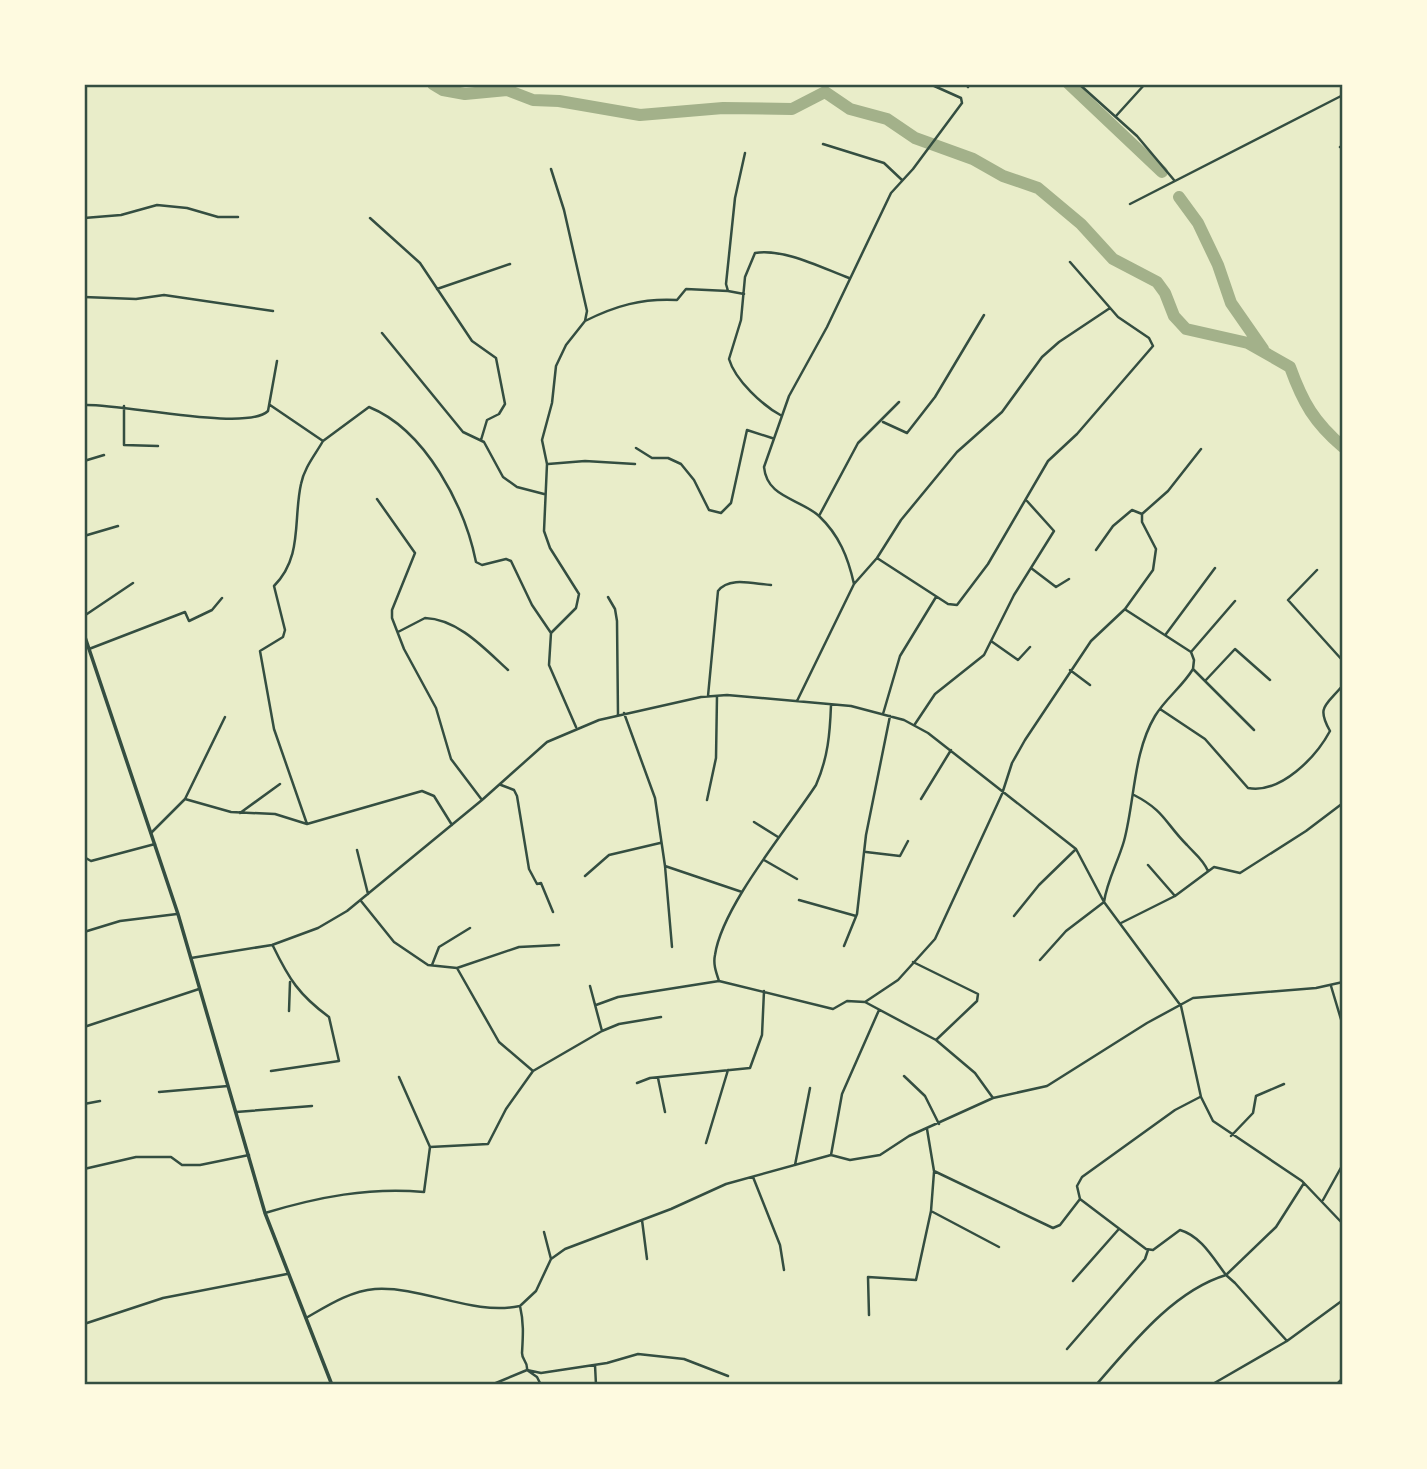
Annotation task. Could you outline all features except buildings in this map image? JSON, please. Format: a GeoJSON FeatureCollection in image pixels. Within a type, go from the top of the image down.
{"type":"FeatureCollection","features":[{"type":"Feature","properties":{"kind":"street"},"geometry":{"type":"LineString","coordinates":[[1079,84],[1137,135],[1174,180]]}},
{"type":"Feature","properties":{"kind":"street"},"geometry":{"type":"LineString","coordinates":[[1116,116],[1145,84]]}},
{"type":"Feature","properties":{"kind":"street"},"geometry":{"type":"LineString","coordinates":[[854,584],[844,547],[819,516],[777,492],[765,477],[764,467],[789,396],[827,327],[891,193],[962,101],[932,85]]}},
{"type":"Feature","properties":{"kind":"street"},"geometry":{"type":"LineString","coordinates":[[1130,204],[1343,94]]}},
{"type":"Feature","properties":{"kind":"street"},"geometry":{"type":"LineString","coordinates":[[823,144],[884,163],[902,180]]}},
{"type":"Feature","properties":{"kind":"street"},"geometry":{"type":"LineString","coordinates":[[728,291],[735,198],[745,153]]}},
{"type":"Feature","properties":{"kind":"street"},"geometry":{"type":"LineString","coordinates":[[551,170],[565,210],[584,295],[585,321]]}},
{"type":"Feature","properties":{"kind":"street"},"geometry":{"type":"LineString","coordinates":[[84,218],[121,215],[158,205],[187,208],[218,217],[238,217]]}},
{"type":"Feature","properties":{"kind":"street"},"geometry":{"type":"LineString","coordinates":[[370,218],[404,247],[437,289],[472,341],[496,358],[505,404],[499,414],[485,423],[481,440]]}},
{"type":"Feature","properties":{"kind":"street"},"geometry":{"type":"LineString","coordinates":[[782,416],[759,399],[731,366],[730,351],[741,320],[749,262],[755,253],[761,252],[787,257],[849,279]]}},
{"type":"Feature","properties":{"kind":"street"},"geometry":{"type":"LineString","coordinates":[[877,558],[936,597],[953,605],[963,600],[1027,501],[1048,461],[1077,434],[1153,346],[1153,342],[1110,308],[1070,262]]}},
{"type":"Feature","properties":{"kind":"street"},"geometry":{"type":"LineString","coordinates":[[437,289],[510,264]]}},
{"type":"Feature","properties":{"kind":"street"},"geometry":{"type":"LineString","coordinates":[[551,633],[576,608],[579,594],[546,540],[542,519],[547,464],[542,440],[552,403],[556,366],[566,345],[585,321],[614,306],[641,300],[677,300],[686,289],[744,294]]}},
{"type":"Feature","properties":{"kind":"street"},"geometry":{"type":"LineString","coordinates":[[84,297],[136,299],[164,295],[273,312]]}},
{"type":"Feature","properties":{"kind":"street"},"geometry":{"type":"LineString","coordinates":[[797,701],[854,584],[877,558],[901,520],[957,452],[1002,412],[1042,357],[1059,342],[1110,308]]}},
{"type":"Feature","properties":{"kind":"street"},"geometry":{"type":"LineString","coordinates":[[883,422],[907,433],[935,397],[984,315]]}},
{"type":"Feature","properties":{"kind":"street"},"geometry":{"type":"LineString","coordinates":[[382,333],[463,432],[481,440],[503,477],[517,487],[544,494]]}},
{"type":"Feature","properties":{"kind":"street"},"geometry":{"type":"LineString","coordinates":[[84,405],[124,406],[201,418],[264,415],[270,405],[277,361]]}},
{"type":"Feature","properties":{"kind":"street"},"geometry":{"type":"LineString","coordinates":[[819,516],[852,452],[866,433],[883,422],[899,402]]}},
{"type":"Feature","properties":{"kind":"street"},"geometry":{"type":"LineString","coordinates":[[270,405],[323,441]]}},
{"type":"Feature","properties":{"kind":"street"},"geometry":{"type":"LineString","coordinates":[[124,406],[124,445],[158,446]]}},
{"type":"Feature","properties":{"kind":"street"},"geometry":{"type":"LineString","coordinates":[[307,824],[274,729],[260,651],[283,637],[285,630],[274,586],[286,570],[298,539],[297,513],[301,483],[323,441],[369,407],[406,433],[451,487],[454,504],[468,529],[476,562],[486,565],[509,559],[532,605],[551,633],[549,665],[576,727]]}},
{"type":"Feature","properties":{"kind":"street"},"geometry":{"type":"LineString","coordinates":[[636,448],[652,458],[668,458],[681,464],[694,480],[709,510],[721,513],[731,503],[747,430],[772,438]]}},
{"type":"Feature","properties":{"kind":"street"},"geometry":{"type":"LineString","coordinates":[[865,1002],[898,979],[935,939],[1002,794],[1012,763],[1091,641],[1125,609],[1153,570],[1156,557],[1152,540],[1142,522],[1142,514],[1168,491],[1201,449]]}},
{"type":"Feature","properties":{"kind":"street"},"geometry":{"type":"LineString","coordinates":[[84,461],[104,455]]}},
{"type":"Feature","properties":{"kind":"street"},"geometry":{"type":"LineString","coordinates":[[547,464],[585,461],[635,464]]}},
{"type":"Feature","properties":{"kind":"street"},"geometry":{"type":"LineString","coordinates":[[377,499],[415,553],[391,613],[404,649],[436,708],[451,759],[482,800]]}},
{"type":"Feature","properties":{"kind":"street"},"geometry":{"type":"LineString","coordinates":[[914,725],[926,703],[952,680],[977,664],[1054,531],[1027,501]]}},
{"type":"Feature","properties":{"kind":"street"},"geometry":{"type":"LineString","coordinates":[[1096,550],[1113,526],[1132,510],[1142,514]]}},
{"type":"Feature","properties":{"kind":"street"},"geometry":{"type":"LineString","coordinates":[[84,536],[118,526]]}},
{"type":"Feature","properties":{"kind":"street"},"geometry":{"type":"LineString","coordinates":[[1031,568],[1056,587],[1069,579]]}},
{"type":"Feature","properties":{"kind":"street"},"geometry":{"type":"LineString","coordinates":[[1166,634],[1215,568]]}},
{"type":"Feature","properties":{"kind":"street"},"geometry":{"type":"LineString","coordinates":[[1317,570],[1288,600],[1343,661]]}},
{"type":"Feature","properties":{"kind":"street"},"geometry":{"type":"LineString","coordinates":[[708,696],[718,591],[725,584],[735,582],[771,585]]}},
{"type":"Feature","properties":{"kind":"street"},"geometry":{"type":"LineString","coordinates":[[84,616],[133,583]]}},
{"type":"Feature","properties":{"kind":"street"},"geometry":{"type":"LineString","coordinates":[[608,597],[615,609],[617,621],[618,715]]}},
{"type":"Feature","properties":{"kind":"street"},"geometry":{"type":"LineString","coordinates":[[883,714],[900,656],[936,597]]}},
{"type":"Feature","properties":{"kind":"street"},"geometry":{"type":"LineString","coordinates":[[89,649],[185,612],[188,621],[199,617],[222,598]]}},
{"type":"Feature","properties":{"kind":"street"},"geometry":{"type":"LineString","coordinates":[[1191,652],[1235,601]]}},
{"type":"Feature","properties":{"kind":"street"},"geometry":{"type":"LineString","coordinates":[[1040,960],[1066,931],[1104,902],[1106,886],[1113,878],[1125,838],[1143,744],[1160,709],[1193,669],[1191,652],[1125,609]]}},
{"type":"Feature","properties":{"kind":"street"},"geometry":{"type":"LineString","coordinates":[[398,632],[425,618],[445,622],[472,637],[508,670]]}},
{"type":"Feature","properties":{"kind":"street"},"geometry":{"type":"LineString","coordinates":[[84,637],[178,914],[265,1213],[330,1385]]}},
{"type":"Feature","properties":{"kind":"street"},"geometry":{"type":"LineString","coordinates":[[991,641],[1018,660],[1030,647]]}},
{"type":"Feature","properties":{"kind":"street"},"geometry":{"type":"LineString","coordinates":[[1206,681],[1235,649],[1270,681]]}},
{"type":"Feature","properties":{"kind":"street"},"geometry":{"type":"LineString","coordinates":[[1193,669],[1254,730]]}},
{"type":"Feature","properties":{"kind":"street"},"geometry":{"type":"LineString","coordinates":[[1070,670],[1090,685]]}},
{"type":"Feature","properties":{"kind":"street"},"geometry":{"type":"LineString","coordinates":[[1160,709],[1205,739],[1248,788],[1256,788],[1296,774],[1321,748],[1330,731],[1321,719],[1321,713],[1343,685]]}},
{"type":"Feature","properties":{"kind":"street"},"geometry":{"type":"LineString","coordinates":[[191,958],[272,944],[318,928],[361,901],[500,785],[547,742],[576,727],[624,713],[708,696],[831,703],[883,714],[914,725],[951,750],[1002,794],[1076,849],[1104,902],[1181,1006],[1200,1097],[1213,1121],[1231,1136],[1304,1183],[1343,1224]]}},
{"type":"Feature","properties":{"kind":"street"},"geometry":{"type":"LineString","coordinates":[[707,800],[716,758],[717,696]]}},
{"type":"Feature","properties":{"kind":"street"},"geometry":{"type":"LineString","coordinates":[[719,981],[715,952],[743,893],[816,785],[823,769],[830,737],[831,703]]}},
{"type":"Feature","properties":{"kind":"street"},"geometry":{"type":"LineString","coordinates":[[624,713],[655,799],[665,866],[672,947]]}},
{"type":"Feature","properties":{"kind":"street"},"geometry":{"type":"LineString","coordinates":[[844,946],[856,916],[875,784],[890,716]]}},
{"type":"Feature","properties":{"kind":"street"},"geometry":{"type":"LineString","coordinates":[[151,833],[185,799],[225,717]]}},
{"type":"Feature","properties":{"kind":"street"},"geometry":{"type":"LineString","coordinates":[[921,799],[951,750]]}},
{"type":"Feature","properties":{"kind":"street"},"geometry":{"type":"LineString","coordinates":[[240,813],[280,784]]}},
{"type":"Feature","properties":{"kind":"street"},"geometry":{"type":"LineString","coordinates":[[500,785],[514,790],[517,796],[529,869],[537,884],[541,883],[553,912]]}},
{"type":"Feature","properties":{"kind":"street"},"geometry":{"type":"LineString","coordinates":[[185,799],[240,813],[275,814],[307,824],[422,791],[434,796],[452,825]]}},
{"type":"Feature","properties":{"kind":"street"},"geometry":{"type":"LineString","coordinates":[[1134,795],[1157,807],[1185,844],[1199,856],[1208,871]]}},
{"type":"Feature","properties":{"kind":"street"},"geometry":{"type":"LineString","coordinates":[[1121,923],[1175,896],[1208,871],[1220,866],[1240,873],[1306,831],[1343,803]]}},
{"type":"Feature","properties":{"kind":"street"},"geometry":{"type":"LineString","coordinates":[[754,822],[779,838]]}},
{"type":"Feature","properties":{"kind":"street"},"geometry":{"type":"LineString","coordinates":[[866,852],[900,856],[908,841]]}},
{"type":"Feature","properties":{"kind":"street"},"geometry":{"type":"LineString","coordinates":[[585,876],[609,855],[660,843]]}},
{"type":"Feature","properties":{"kind":"street"},"geometry":{"type":"LineString","coordinates":[[84,857],[92,861],[155,844]]}},
{"type":"Feature","properties":{"kind":"street"},"geometry":{"type":"LineString","coordinates":[[1014,916],[1039,885],[1076,849]]}},
{"type":"Feature","properties":{"kind":"street"},"geometry":{"type":"LineString","coordinates":[[357,850],[368,895]]}},
{"type":"Feature","properties":{"kind":"street"},"geometry":{"type":"LineString","coordinates":[[764,860],[797,879]]}},
{"type":"Feature","properties":{"kind":"street"},"geometry":{"type":"LineString","coordinates":[[1148,865],[1175,896]]}},
{"type":"Feature","properties":{"kind":"street"},"geometry":{"type":"LineString","coordinates":[[665,866],[743,893]]}},
{"type":"Feature","properties":{"kind":"street"},"geometry":{"type":"LineString","coordinates":[[799,900],[856,916]]}},
{"type":"Feature","properties":{"kind":"street"},"geometry":{"type":"LineString","coordinates":[[361,901],[404,952],[432,966],[457,968],[519,947],[559,945]]}},
{"type":"Feature","properties":{"kind":"street"},"geometry":{"type":"LineString","coordinates":[[84,932],[120,921],[178,914]]}},
{"type":"Feature","properties":{"kind":"street"},"geometry":{"type":"LineString","coordinates":[[432,966],[439,947],[470,928]]}},
{"type":"Feature","properties":{"kind":"street"},"geometry":{"type":"LineString","coordinates":[[271,1071],[339,1061],[329,1017],[307,1002],[289,982],[272,944]]}},
{"type":"Feature","properties":{"kind":"street"},"geometry":{"type":"LineString","coordinates":[[913,961],[978,994],[977,1001],[936,1040]]}},
{"type":"Feature","properties":{"kind":"street"},"geometry":{"type":"LineString","coordinates":[[457,968],[499,1042],[533,1071]]}},
{"type":"Feature","properties":{"kind":"street"},"geometry":{"type":"LineString","coordinates":[[596,1005],[618,997],[719,981],[833,1009],[847,1001],[865,1002],[936,1040],[975,1073],[993,1098]]}},
{"type":"Feature","properties":{"kind":"street"},"geometry":{"type":"LineString","coordinates":[[289,982],[289,1011]]}},
{"type":"Feature","properties":{"kind":"street"},"geometry":{"type":"LineString","coordinates":[[306,1318],[342,1298],[375,1289],[448,1302],[520,1306],[536,1291],[551,1259],[565,1250],[726,1184],[831,1155],[866,1160],[993,1098],[1047,1086],[1138,1028],[1194,998],[1331,986],[1343,982]]}},
{"type":"Feature","properties":{"kind":"street"},"geometry":{"type":"LineString","coordinates":[[590,986],[602,1031]]}},
{"type":"Feature","properties":{"kind":"street"},"geometry":{"type":"LineString","coordinates":[[1331,986],[1343,1026]]}},
{"type":"Feature","properties":{"kind":"street"},"geometry":{"type":"LineString","coordinates":[[84,1027],[199,989]]}},
{"type":"Feature","properties":{"kind":"street"},"geometry":{"type":"LineString","coordinates":[[637,1083],[658,1077],[750,1068],[762,1035],[764,991]]}},
{"type":"Feature","properties":{"kind":"street"},"geometry":{"type":"LineString","coordinates":[[831,1155],[842,1094],[879,1009]]}},
{"type":"Feature","properties":{"kind":"street"},"geometry":{"type":"LineString","coordinates":[[430,1147],[488,1144],[506,1109],[533,1071],[602,1031],[619,1024],[661,1017]]}},
{"type":"Feature","properties":{"kind":"street"},"geometry":{"type":"LineString","coordinates":[[706,1143],[728,1070]]}},
{"type":"Feature","properties":{"kind":"street"},"geometry":{"type":"LineString","coordinates":[[904,1076],[925,1096],[939,1124]]}},
{"type":"Feature","properties":{"kind":"street"},"geometry":{"type":"LineString","coordinates":[[265,1213],[328,1196],[398,1190],[424,1192],[430,1147],[399,1077]]}},
{"type":"Feature","properties":{"kind":"street"},"geometry":{"type":"LineString","coordinates":[[658,1077],[665,1112]]}},
{"type":"Feature","properties":{"kind":"street"},"geometry":{"type":"LineString","coordinates":[[1231,1136],[1253,1113],[1256,1096],[1284,1084]]}},
{"type":"Feature","properties":{"kind":"street"},"geometry":{"type":"LineString","coordinates":[[159,1092],[228,1086]]}},
{"type":"Feature","properties":{"kind":"street"},"geometry":{"type":"LineString","coordinates":[[795,1164],[810,1088]]}},
{"type":"Feature","properties":{"kind":"street"},"geometry":{"type":"LineString","coordinates":[[1200,1097],[1175,1110],[1082,1177],[1077,1186],[1080,1199],[1118,1230],[1149,1250],[1153,1251],[1180,1230],[1188,1232],[1287,1341]]}},
{"type":"Feature","properties":{"kind":"street"},"geometry":{"type":"LineString","coordinates":[[84,1104],[100,1101]]}},
{"type":"Feature","properties":{"kind":"street"},"geometry":{"type":"LineString","coordinates":[[236,1112],[312,1106]]}},
{"type":"Feature","properties":{"kind":"street"},"geometry":{"type":"LineString","coordinates":[[869,1315],[867,1277],[916,1280],[931,1211],[934,1171],[927,1129]]}},
{"type":"Feature","properties":{"kind":"street"},"geometry":{"type":"LineString","coordinates":[[84,1169],[136,1157],[171,1157],[182,1165],[200,1165],[249,1155]]}},
{"type":"Feature","properties":{"kind":"street"},"geometry":{"type":"LineString","coordinates":[[1323,1200],[1343,1164]]}},
{"type":"Feature","properties":{"kind":"street"},"geometry":{"type":"LineString","coordinates":[[934,1171],[1053,1228],[1060,1225],[1080,1199]]}},
{"type":"Feature","properties":{"kind":"street"},"geometry":{"type":"LineString","coordinates":[[753,1177],[780,1245],[784,1270]]}},
{"type":"Feature","properties":{"kind":"street"},"geometry":{"type":"LineString","coordinates":[[1096,1385],[1137,1338],[1172,1307],[1194,1290],[1226,1275],[1276,1227],[1304,1183]]}},
{"type":"Feature","properties":{"kind":"street"},"geometry":{"type":"LineString","coordinates":[[931,1211],[999,1247]]}},
{"type":"Feature","properties":{"kind":"street"},"geometry":{"type":"LineString","coordinates":[[642,1220],[647,1259]]}},
{"type":"Feature","properties":{"kind":"street"},"geometry":{"type":"LineString","coordinates":[[1073,1281],[1118,1230]]}},
{"type":"Feature","properties":{"kind":"street"},"geometry":{"type":"LineString","coordinates":[[544,1232],[551,1259]]}},
{"type":"Feature","properties":{"kind":"street"},"geometry":{"type":"LineString","coordinates":[[1067,1349],[1149,1250]]}},
{"type":"Feature","properties":{"kind":"street"},"geometry":{"type":"LineString","coordinates":[[84,1324],[163,1298],[287,1274]]}},
{"type":"Feature","properties":{"kind":"street"},"geometry":{"type":"LineString","coordinates":[[1210,1385],[1287,1341],[1343,1300]]}},
{"type":"Feature","properties":{"kind":"street"},"geometry":{"type":"LineString","coordinates":[[520,1306],[525,1331],[522,1354],[527,1370]]}},
{"type":"Feature","properties":{"kind":"street"},"geometry":{"type":"LineString","coordinates":[[491,1385],[527,1370],[541,1373],[595,1365],[638,1354],[684,1359],[728,1376]]}},
{"type":"Feature","properties":{"kind":"street"},"geometry":{"type":"LineString","coordinates":[[595,1365],[596,1385]]}},
{"type":"Feature","properties":{"kind":"street"},"geometry":{"type":"LineString","coordinates":[[527,1370],[537,1377],[541,1385]]}},
{"type":"Feature","properties":{"kind":"street"},"geometry":{"type":"LineString","coordinates":[[1336,1385],[1343,1378]]}},
{"type":"Feature","properties":{"kind":"waterway"},"geometry":{"type":"LineString","coordinates":[[433,84],[443,90],[465,94],[507,90],[533,100],[559,101],[640,115],[723,108],[792,109],[825,92],[850,109],[887,119],[915,138],[973,159],[1003,176],[1038,188],[1081,224],[1113,259],[1157,282],[1165,293],[1174,316],[1186,329],[1248,343],[1290,367],[1310,411],[1343,447]]}},
{"type":"Feature","properties":{"kind":"waterway"},"geometry":{"type":"LineString","coordinates":[[1069,84],[1162,172]]}},
{"type":"Feature","properties":{"kind":"waterway"},"geometry":{"type":"LineString","coordinates":[[1179,197],[1198,223],[1218,265],[1231,303],[1263,349]]}}]}
